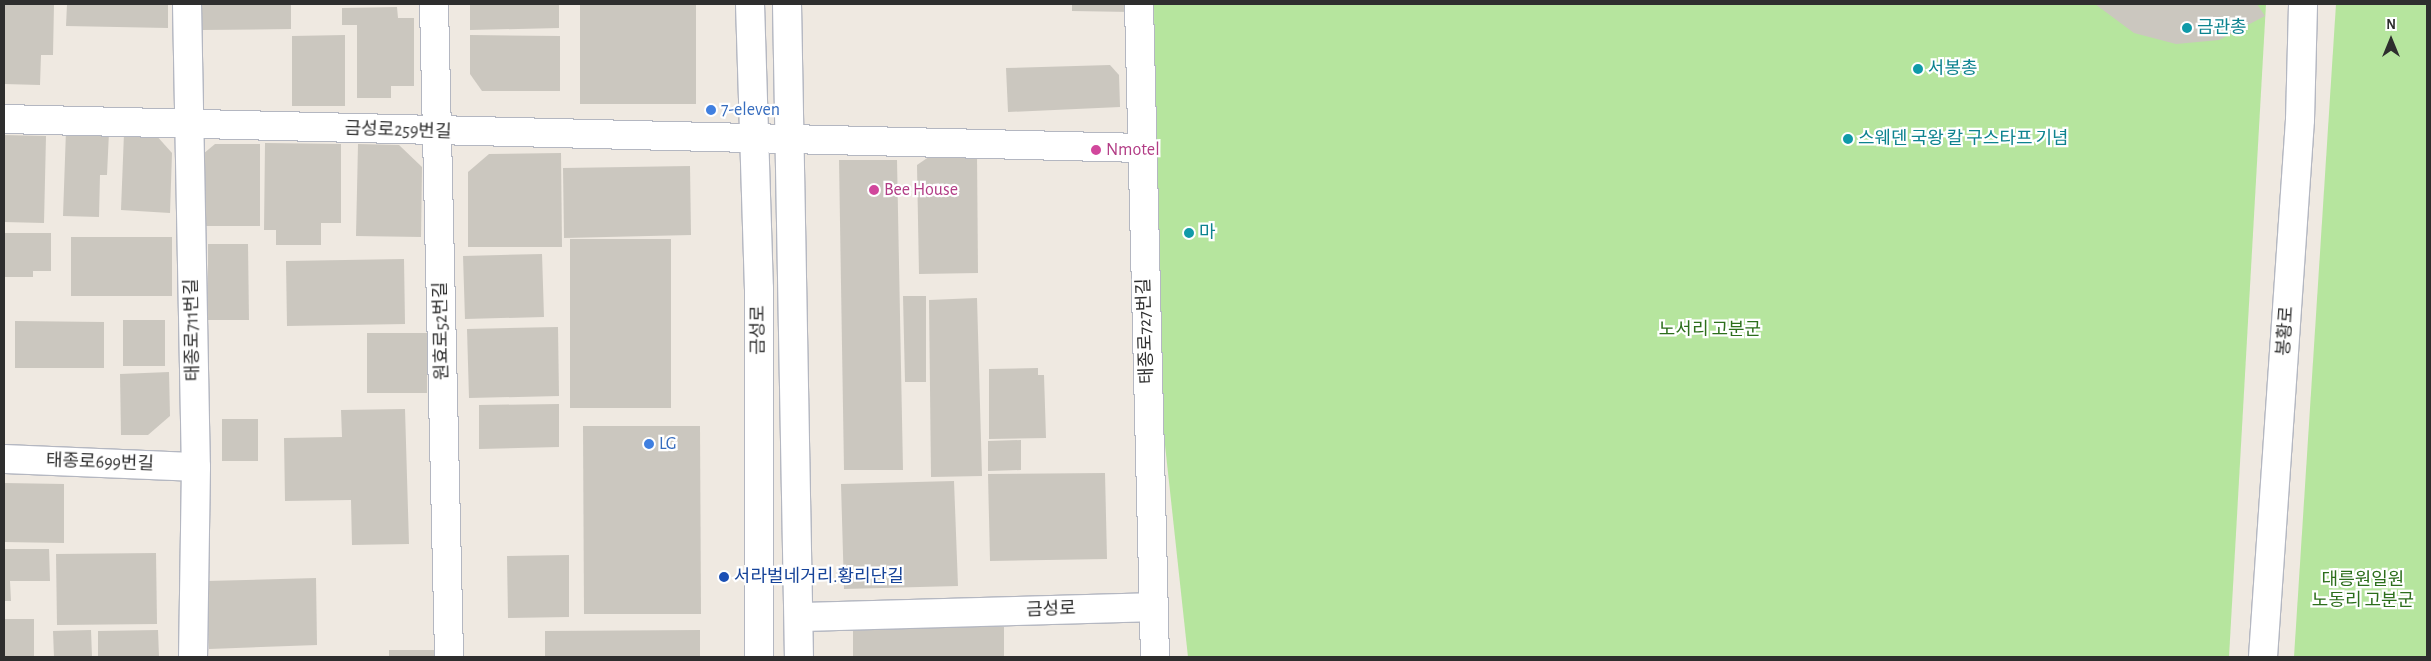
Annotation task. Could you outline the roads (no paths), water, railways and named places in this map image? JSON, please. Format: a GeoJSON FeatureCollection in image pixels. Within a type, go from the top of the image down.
{"type":"FeatureCollection","features":[{"type":"Feature","properties":{"kind":"street","name":"태종로711번길"},"geometry":{"type":"LineString","coordinates":[[187,4],[196,467],[193,657]]}},
{"type":"Feature","properties":{"kind":"street","name":"원효로52번길"},"geometry":{"type":"LineString","coordinates":[[434,4],[449,657]]}},
{"type":"Feature","properties":{"kind":"street","name":"금성로"},"geometry":{"type":"LineString","coordinates":[[750,4],[759,289],[759,657]]}},
{"type":"Feature","properties":{"kind":"street","name":"금성로"},"geometry":{"type":"LineString","coordinates":[[787,4],[791,136],[799,657]]}},
{"type":"Feature","properties":{"kind":"street","name":"태종로727번길"},"geometry":{"type":"LineString","coordinates":[[1140,4],[1141,148],[1155,449],[1153,607],[1155,657]]}},
{"type":"Feature","properties":{"kind":"street","name":"봉황로"},"geometry":{"type":"LineString","coordinates":[[2263,657],[2300,120],[2303,4]]}},
{"type":"Feature","properties":{"kind":"street","name":"금성로259번길"},"geometry":{"type":"LineString","coordinates":[[4,119],[437,132],[791,136]]}},
{"type":"Feature","properties":{"kind":"street"},"geometry":{"type":"LineString","coordinates":[[791,136],[1141,148]]}},
{"type":"Feature","properties":{"kind":"street","name":"태종로699번길"},"geometry":{"type":"LineString","coordinates":[[4,459],[196,467]]}},
{"type":"Feature","properties":{"kind":"street","name":"금성로"},"geometry":{"type":"LineString","coordinates":[[799,617],[1153,607]]}},
{"type":"Feature","properties":{"kind":"place","name":"금관총"},"geometry":{"type":"Point","coordinates":[2187,28]}},
{"type":"Feature","properties":{"kind":"place","name":"서봉총"},"geometry":{"type":"Point","coordinates":[1918,69]}},
{"type":"Feature","properties":{"kind":"place","name":"7-eleven"},"geometry":{"type":"Point","coordinates":[711,110]}},
{"type":"Feature","properties":{"kind":"place","name":"스웨덴 국왕 칼 구스타프 기념"},"geometry":{"type":"Point","coordinates":[1848,139]}},
{"type":"Feature","properties":{"kind":"place","name":"Nmotel"},"geometry":{"type":"Point","coordinates":[1096,150]}},
{"type":"Feature","properties":{"kind":"place","name":"Bee House"},"geometry":{"type":"Point","coordinates":[874,190]}},
{"type":"Feature","properties":{"kind":"place","name":"마"},"geometry":{"type":"Point","coordinates":[1189,233]}},
{"type":"Feature","properties":{"kind":"place","name":"LG"},"geometry":{"type":"Point","coordinates":[649,444]}},
{"type":"Feature","properties":{"kind":"place","name":"서라벌네거리.황리단길"},"geometry":{"type":"Point","coordinates":[724,577]}},
{"type":"Feature","properties":{"kind":"park label","name":"노서리 고분군"},"geometry":{"type":"Point","coordinates":[1710,330]}},
{"type":"Feature","properties":{"kind":"park label","name":"대릉원일원 노동리 고분군"},"geometry":{"type":"Point","coordinates":[2363,591]}}]}
